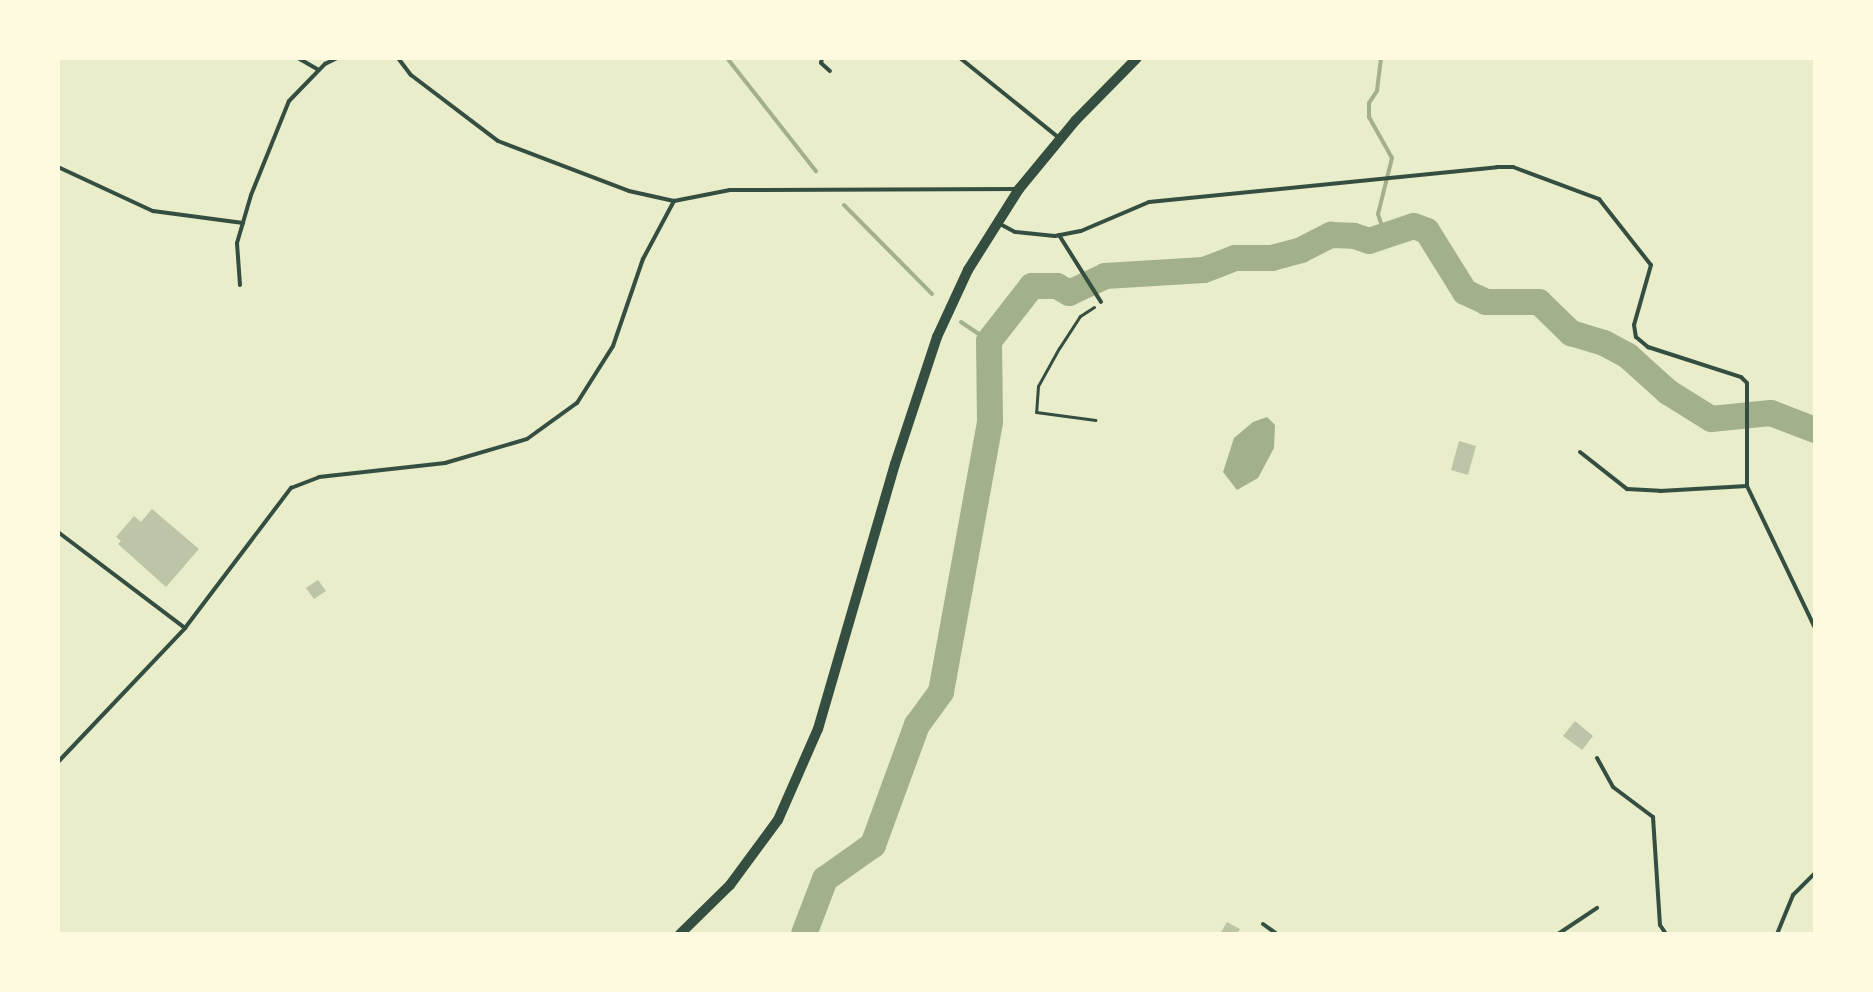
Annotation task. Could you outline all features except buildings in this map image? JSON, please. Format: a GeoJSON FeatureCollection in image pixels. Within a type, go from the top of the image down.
{"type":"FeatureCollection","features":[{"type":"Feature","properties":{"kind":"street"},"geometry":{"type":"LineString","coordinates":[[680,934],[730,885],[778,820],[818,729],[895,464],[937,337],[968,270],[1019,189],[1060,139],[1137,58]]}},
{"type":"Feature","properties":{"kind":"lane"},"geometry":{"type":"LineString","coordinates":[[298,58],[319,70]]}},
{"type":"Feature","properties":{"kind":"lane"},"geometry":{"type":"LineString","coordinates":[[240,285],[237,243],[289,101],[319,70],[337,58]]}},
{"type":"Feature","properties":{"kind":"lane"},"geometry":{"type":"LineString","coordinates":[[398,58],[411,75],[498,141],[629,191],[674,201],[730,190],[1019,189]]}},
{"type":"Feature","properties":{"kind":"lane"},"geometry":{"type":"LineString","coordinates":[[822,58],[821,63],[830,71]]}},
{"type":"Feature","properties":{"kind":"lane"},"geometry":{"type":"LineString","coordinates":[[960,58],[1060,139]]}},
{"type":"Feature","properties":{"kind":"lane"},"geometry":{"type":"LineString","coordinates":[[58,167],[153,211],[243,223]]}},
{"type":"Feature","properties":{"kind":"lane"},"geometry":{"type":"LineString","coordinates":[[998,223],[1015,232],[1059,235],[1081,231],[1149,202],[1513,167],[1599,199],[1651,265],[1634,325],[1636,337],[1648,347],[1741,377],[1747,383],[1747,486],[1815,628]]}},
{"type":"Feature","properties":{"kind":"lane"},"geometry":{"type":"LineString","coordinates":[[58,762],[185,628],[291,488],[319,477],[445,463],[527,439],[577,403],[613,346],[643,259],[674,201]]}},
{"type":"Feature","properties":{"kind":"lane"},"geometry":{"type":"LineString","coordinates":[[1059,235],[1101,302]]}},
{"type":"Feature","properties":{"kind":"lane"},"geometry":{"type":"LineString","coordinates":[[1580,452],[1627,489],[1660,491],[1747,486]]}},
{"type":"Feature","properties":{"kind":"lane"},"geometry":{"type":"LineString","coordinates":[[58,532],[185,628]]}},
{"type":"Feature","properties":{"kind":"lane"},"geometry":{"type":"LineString","coordinates":[[1597,758],[1613,787],[1653,817],[1660,925],[1666,934]]}},
{"type":"Feature","properties":{"kind":"lane"},"geometry":{"type":"LineString","coordinates":[[1777,934],[1793,895],[1815,873]]}},
{"type":"Feature","properties":{"kind":"lane"},"geometry":{"type":"LineString","coordinates":[[1558,934],[1597,908]]}},
{"type":"Feature","properties":{"kind":"lane"},"geometry":{"type":"LineString","coordinates":[[1263,924],[1277,934]]}},
{"type":"Feature","properties":{"kind":"path"},"geometry":{"type":"LineString","coordinates":[[1095,420],[1036,412],[1038,386],[1059,348],[1080,316],[1101,302]]}},
{"type":"Feature","properties":{"kind":"shaded area"},"geometry":{"type":"Polygon","coordinates":[[[1267,417],[1275,425],[1274,448],[1258,478],[1237,490],[1223,472],[1234,438],[1253,422],[1267,417]]]}},
{"type":"Feature","properties":{"kind":"waterway"},"geometry":{"type":"LineString","coordinates":[[727,58],[816,171]]}},
{"type":"Feature","properties":{"kind":"waterway"},"geometry":{"type":"LineString","coordinates":[[1381,58],[1377,91],[1369,103],[1369,117],[1392,158],[1378,214],[1385,236]]}},
{"type":"Feature","properties":{"kind":"waterway"},"geometry":{"type":"LineString","coordinates":[[844,205],[932,294]]}},
{"type":"Feature","properties":{"kind":"waterway"},"geometry":{"type":"LineString","coordinates":[[804,934],[825,879],[873,845],[917,725],[941,692],[990,422],[989,341],[1032,286],[1057,286],[1069,293],[1105,276],[1204,270],[1235,258],[1272,258],[1301,250],[1331,235],[1354,236],[1369,241],[1414,226],[1427,231],[1465,292],[1486,302],[1539,302],[1571,333],[1604,343],[1628,356],[1668,392],[1711,419],[1771,413],[1815,430]]}},
{"type":"Feature","properties":{"kind":"waterway"},"geometry":{"type":"LineString","coordinates":[[961,322],[989,341]]}}]}
